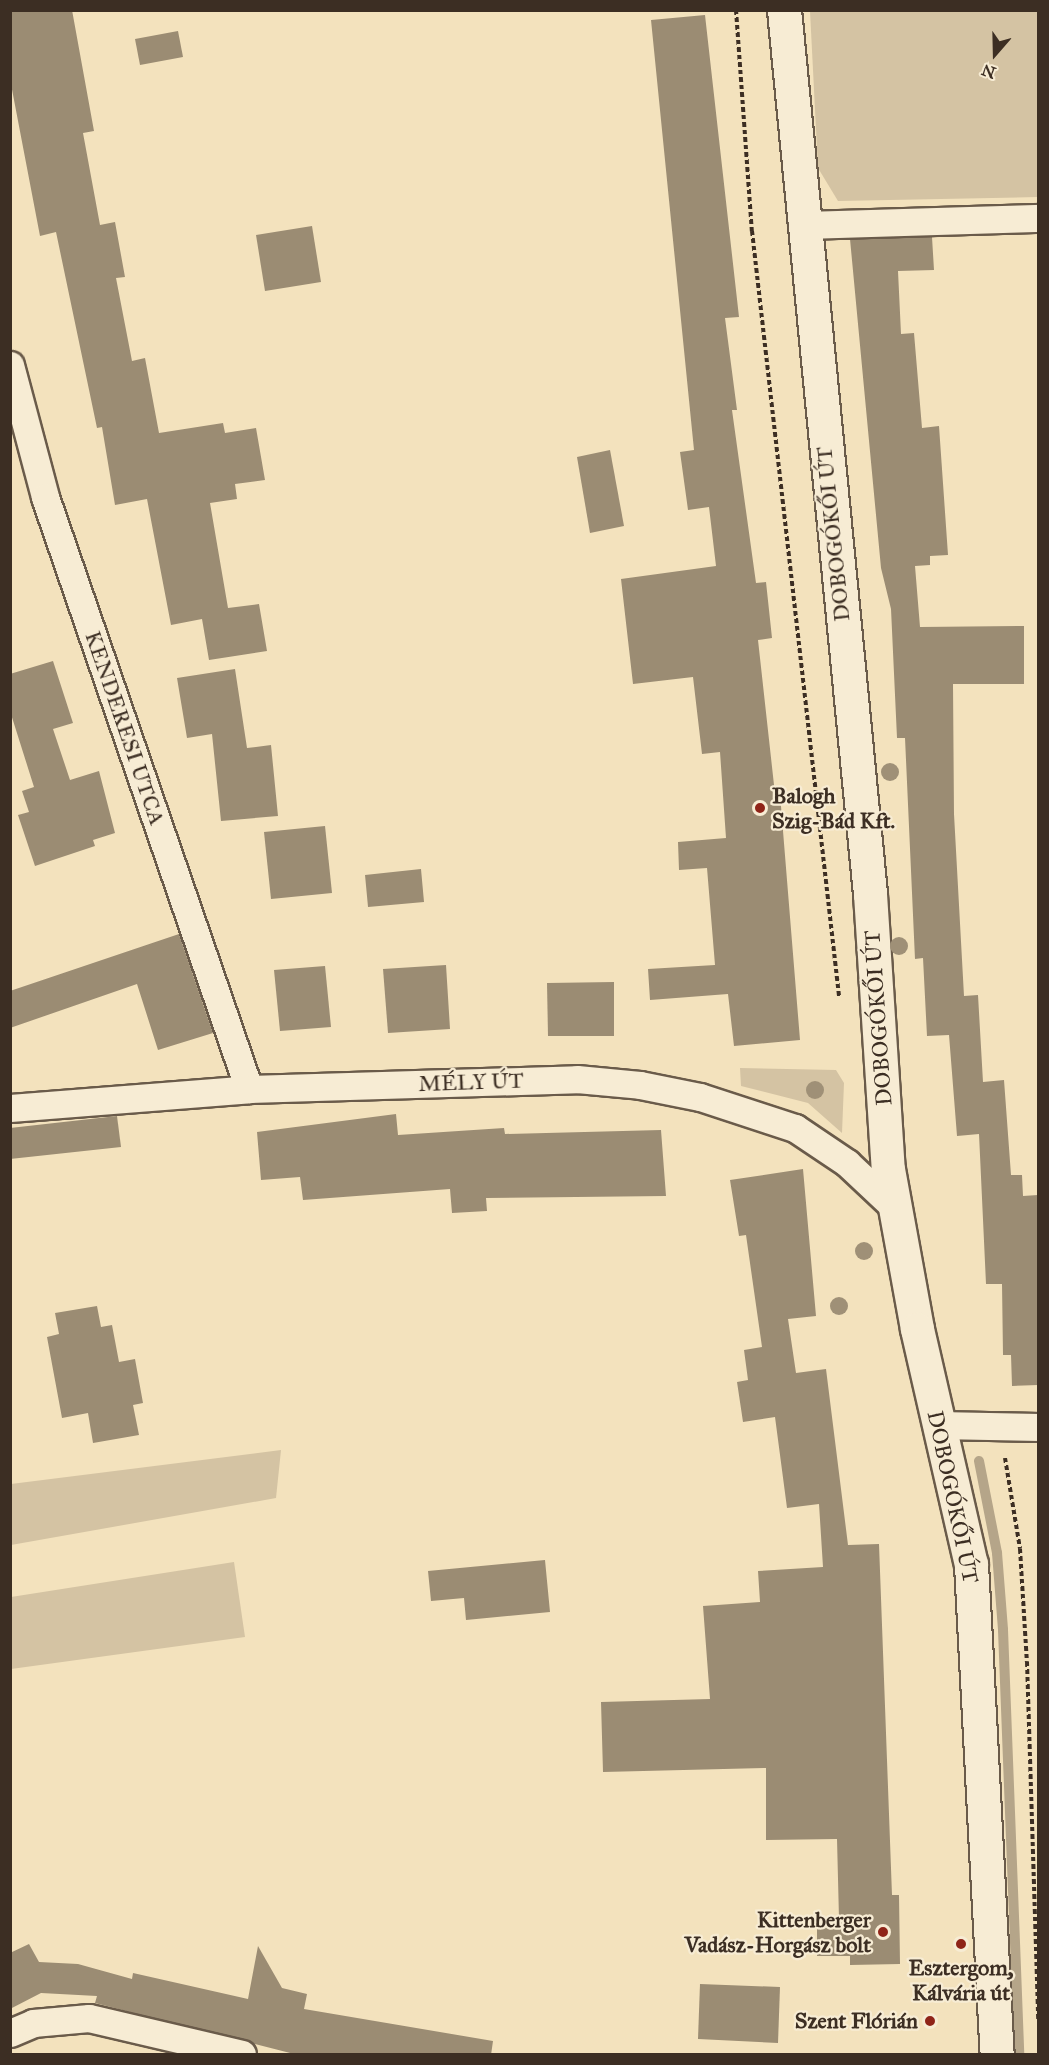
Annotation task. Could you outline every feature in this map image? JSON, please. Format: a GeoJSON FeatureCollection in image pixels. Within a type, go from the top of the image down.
{"type":"FeatureCollection","features":[{"type":"Feature","properties":{"kind":"main road","name":"DOBOGÓKŐI ÚT"},"geometry":{"type":"LineString","coordinates":[[784,10],[802,225],[870,894],[888,1169],[939,1425],[971,1564],[997,2019],[997,2055]]}},
{"type":"Feature","properties":{"kind":"main road","name":"DOBOGÓKŐI ÚT"},"geometry":{"type":"LineString","coordinates":[[997,2019],[1007,2055]]}},
{"type":"Feature","properties":{"kind":"street"},"geometry":{"type":"LineString","coordinates":[[802,225],[1038,218]]}},
{"type":"Feature","properties":{"kind":"street","name":"KENDERESI UTCA"},"geometry":{"type":"LineString","coordinates":[[10,364],[45,497],[249,1089]]}},
{"type":"Feature","properties":{"kind":"street","name":"MÉLY ÚT"},"geometry":{"type":"LineString","coordinates":[[10,1108],[249,1089],[577,1079],[640,1085],[700,1097],[795,1128],[858,1172],[897,1210]]}},
{"type":"Feature","properties":{"kind":"street"},"geometry":{"type":"LineString","coordinates":[[939,1425],[1038,1427]]}},
{"type":"Feature","properties":{"kind":"street"},"geometry":{"type":"LineString","coordinates":[[10,2033],[33,2024],[89,2018],[242,2055]]}},
{"type":"Feature","properties":{"kind":"path"},"geometry":{"type":"LineString","coordinates":[[736,10],[752,231],[841,1008]]}},
{"type":"Feature","properties":{"kind":"path"},"geometry":{"type":"LineString","coordinates":[[999,1427],[1022,1572],[1038,2019]]}},
{"type":"Feature","properties":{"kind":"shaded area"},"geometry":{"type":"Polygon","coordinates":[[[810,11],[1038,11],[1038,197],[838,201],[818,168],[810,11]]]}},
{"type":"Feature","properties":{"kind":"shaded area"},"geometry":{"type":"Polygon","coordinates":[[[740,1068],[836,1070],[844,1083],[842,1133],[808,1103],[741,1086],[740,1068]]]}},
{"type":"Feature","properties":{"kind":"shaded area"},"geometry":{"type":"Polygon","coordinates":[[[281,1450],[276,1498],[11,1545],[11,1484],[281,1450]]]}},
{"type":"Feature","properties":{"kind":"shaded area"},"geometry":{"type":"Polygon","coordinates":[[[234,1562],[245,1637],[11,1669],[11,1597],[234,1562]]]}},
{"type":"Feature","properties":{"kind":"building"},"geometry":{"type":"Polygon","coordinates":[[[10,10],[72,10],[94,131],[83,133],[100,225],[115,222],[125,277],[116,278],[132,361],[145,358],[159,433],[223,423],[225,433],[256,428],[265,480],[235,484],[237,499],[210,503],[228,608],[259,604],[267,651],[209,660],[202,619],[171,625],[147,499],[115,505],[102,427],[97,428],[56,232],[40,236],[10,79],[10,10]]]}},
{"type":"Feature","properties":{"kind":"building"},"geometry":{"type":"Polygon","coordinates":[[[705,15],[739,317],[725,318],[737,410],[732,410],[756,583],[766,582],[772,638],[758,640],[775,794],[780,794],[800,1040],[734,1046],[728,994],[650,1000],[648,969],[715,965],[707,868],[679,870],[678,842],[726,838],[720,752],[702,754],[693,677],[633,684],[621,579],[716,566],[709,507],[688,510],[680,452],[694,450],[651,20],[705,15]]]}},
{"type":"Feature","properties":{"kind":"building"},"geometry":{"type":"Polygon","coordinates":[[[178,31],[183,57],[140,65],[135,39],[178,31]]]}},
{"type":"Feature","properties":{"kind":"building"},"geometry":{"type":"Polygon","coordinates":[[[312,226],[321,282],[265,291],[256,235],[312,226]]]}},
{"type":"Feature","properties":{"kind":"building"},"geometry":{"type":"Polygon","coordinates":[[[932,237],[934,270],[898,271],[901,334],[914,333],[922,428],[939,426],[948,555],[930,556],[930,565],[915,566],[920,627],[1024,626],[1024,684],[953,684],[954,814],[964,996],[978,995],[983,1082],[1004,1080],[1011,1175],[1022,1175],[1023,1196],[1038,1195],[1038,1385],[1012,1386],[1011,1355],[1003,1355],[1002,1284],[986,1284],[979,1134],[957,1136],[949,1035],[927,1036],[923,958],[915,959],[905,738],[897,738],[891,609],[881,568],[850,239],[932,237]]]}},
{"type":"Feature","properties":{"kind":"building"},"geometry":{"type":"Polygon","coordinates":[[[610,450],[624,526],[590,533],[577,457],[610,450]]]}},
{"type":"Feature","properties":{"kind":"building"},"geometry":{"type":"Polygon","coordinates":[[[53,661],[73,723],[53,729],[70,780],[99,771],[115,833],[93,840],[95,846],[35,866],[18,815],[29,812],[22,791],[34,787],[10,711],[10,674],[53,661]]]}},
{"type":"Feature","properties":{"kind":"building"},"geometry":{"type":"Polygon","coordinates":[[[235,669],[247,748],[271,745],[278,816],[221,821],[212,734],[187,738],[177,678],[235,669]]]}},
{"type":"Feature","properties":{"kind":"building"},"geometry":{"type":"Polygon","coordinates":[[[325,826],[332,893],[271,899],[264,832],[325,826]]]}},
{"type":"Feature","properties":{"kind":"building"},"geometry":{"type":"Polygon","coordinates":[[[421,869],[424,902],[368,907],[365,875],[421,869]]]}},
{"type":"Feature","properties":{"kind":"building"},"geometry":{"type":"Polygon","coordinates":[[[179,934],[213,1033],[158,1050],[137,984],[10,1028],[10,991],[179,934]]]}},
{"type":"Feature","properties":{"kind":"building"},"geometry":{"type":"Polygon","coordinates":[[[446,965],[450,1029],[388,1033],[383,969],[446,965]]]}},
{"type":"Feature","properties":{"kind":"building"},"geometry":{"type":"Polygon","coordinates":[[[325,966],[331,1027],[280,1031],[274,970],[325,966]]]}},
{"type":"Feature","properties":{"kind":"building"},"geometry":{"type":"Polygon","coordinates":[[[614,982],[614,1036],[548,1036],[547,983],[614,982]]]}},
{"type":"Feature","properties":{"kind":"building"},"geometry":{"type":"Polygon","coordinates":[[[396,1114],[398,1135],[504,1128],[505,1134],[661,1130],[666,1196],[486,1198],[487,1211],[452,1213],[450,1189],[303,1200],[300,1177],[261,1180],[257,1132],[396,1114]]]}},
{"type":"Feature","properties":{"kind":"building"},"geometry":{"type":"Polygon","coordinates":[[[117,1116],[121,1147],[10,1159],[10,1128],[117,1116]]]}},
{"type":"Feature","properties":{"kind":"building"},"geometry":{"type":"Polygon","coordinates":[[[803,1169],[816,1316],[788,1319],[796,1373],[826,1369],[848,1545],[879,1544],[892,1895],[899,1895],[900,1964],[850,1965],[850,1956],[817,1956],[817,1920],[839,1919],[837,1839],[766,1840],[766,1768],[603,1772],[601,1702],[710,1699],[703,1606],[760,1602],[758,1571],[823,1567],[819,1504],[787,1508],[775,1417],[743,1422],[737,1382],[748,1380],[744,1350],[762,1347],[746,1235],[739,1236],[730,1180],[803,1169]]]}},
{"type":"Feature","properties":{"kind":"building"},"geometry":{"type":"Polygon","coordinates":[[[97,1306],[101,1327],[112,1325],[119,1362],[135,1359],[143,1403],[133,1405],[139,1435],[93,1443],[88,1413],[62,1418],[47,1337],[59,1334],[55,1313],[97,1306]]]}},
{"type":"Feature","properties":{"kind":"building"},"geometry":{"type":"Polygon","coordinates":[[[545,1560],[550,1612],[466,1620],[464,1598],[431,1601],[428,1571],[545,1560]]]}},
{"type":"Feature","properties":{"kind":"building"},"geometry":{"type":"Polygon","coordinates":[[[29,1944],[39,1962],[78,1964],[132,1979],[133,1973],[248,1999],[258,1946],[282,1988],[307,1994],[304,2009],[493,2041],[491,2055],[298,2055],[95,2003],[97,1996],[41,1993],[10,2009],[10,1953],[29,1944]]]}},
{"type":"Feature","properties":{"kind":"building"},"geometry":{"type":"Polygon","coordinates":[[[700,1984],[780,1987],[778,2043],[698,2039],[700,1984]]]}},
{"type":"Feature","properties":{"kind":"waterway"},"geometry":{"type":"LineString","coordinates":[[979,1461],[997,1553],[1003,1630],[1019,2054]]}},
{"type":"Feature","properties":{"kind":"place","name":"Balogh Szig-Bád Kft."},"geometry":{"type":"Point","coordinates":[760,808]}},
{"type":"Feature","properties":{"kind":"place","name":"Kittenberger Vadász-Horgász bolt"},"geometry":{"type":"Point","coordinates":[883,1932]}},
{"type":"Feature","properties":{"kind":"place","name":"Esztergom, Kálvária út"},"geometry":{"type":"Point","coordinates":[961,1944]}},
{"type":"Feature","properties":{"kind":"place","name":"Szent Flórián"},"geometry":{"type":"Point","coordinates":[930,2021]}}]}
